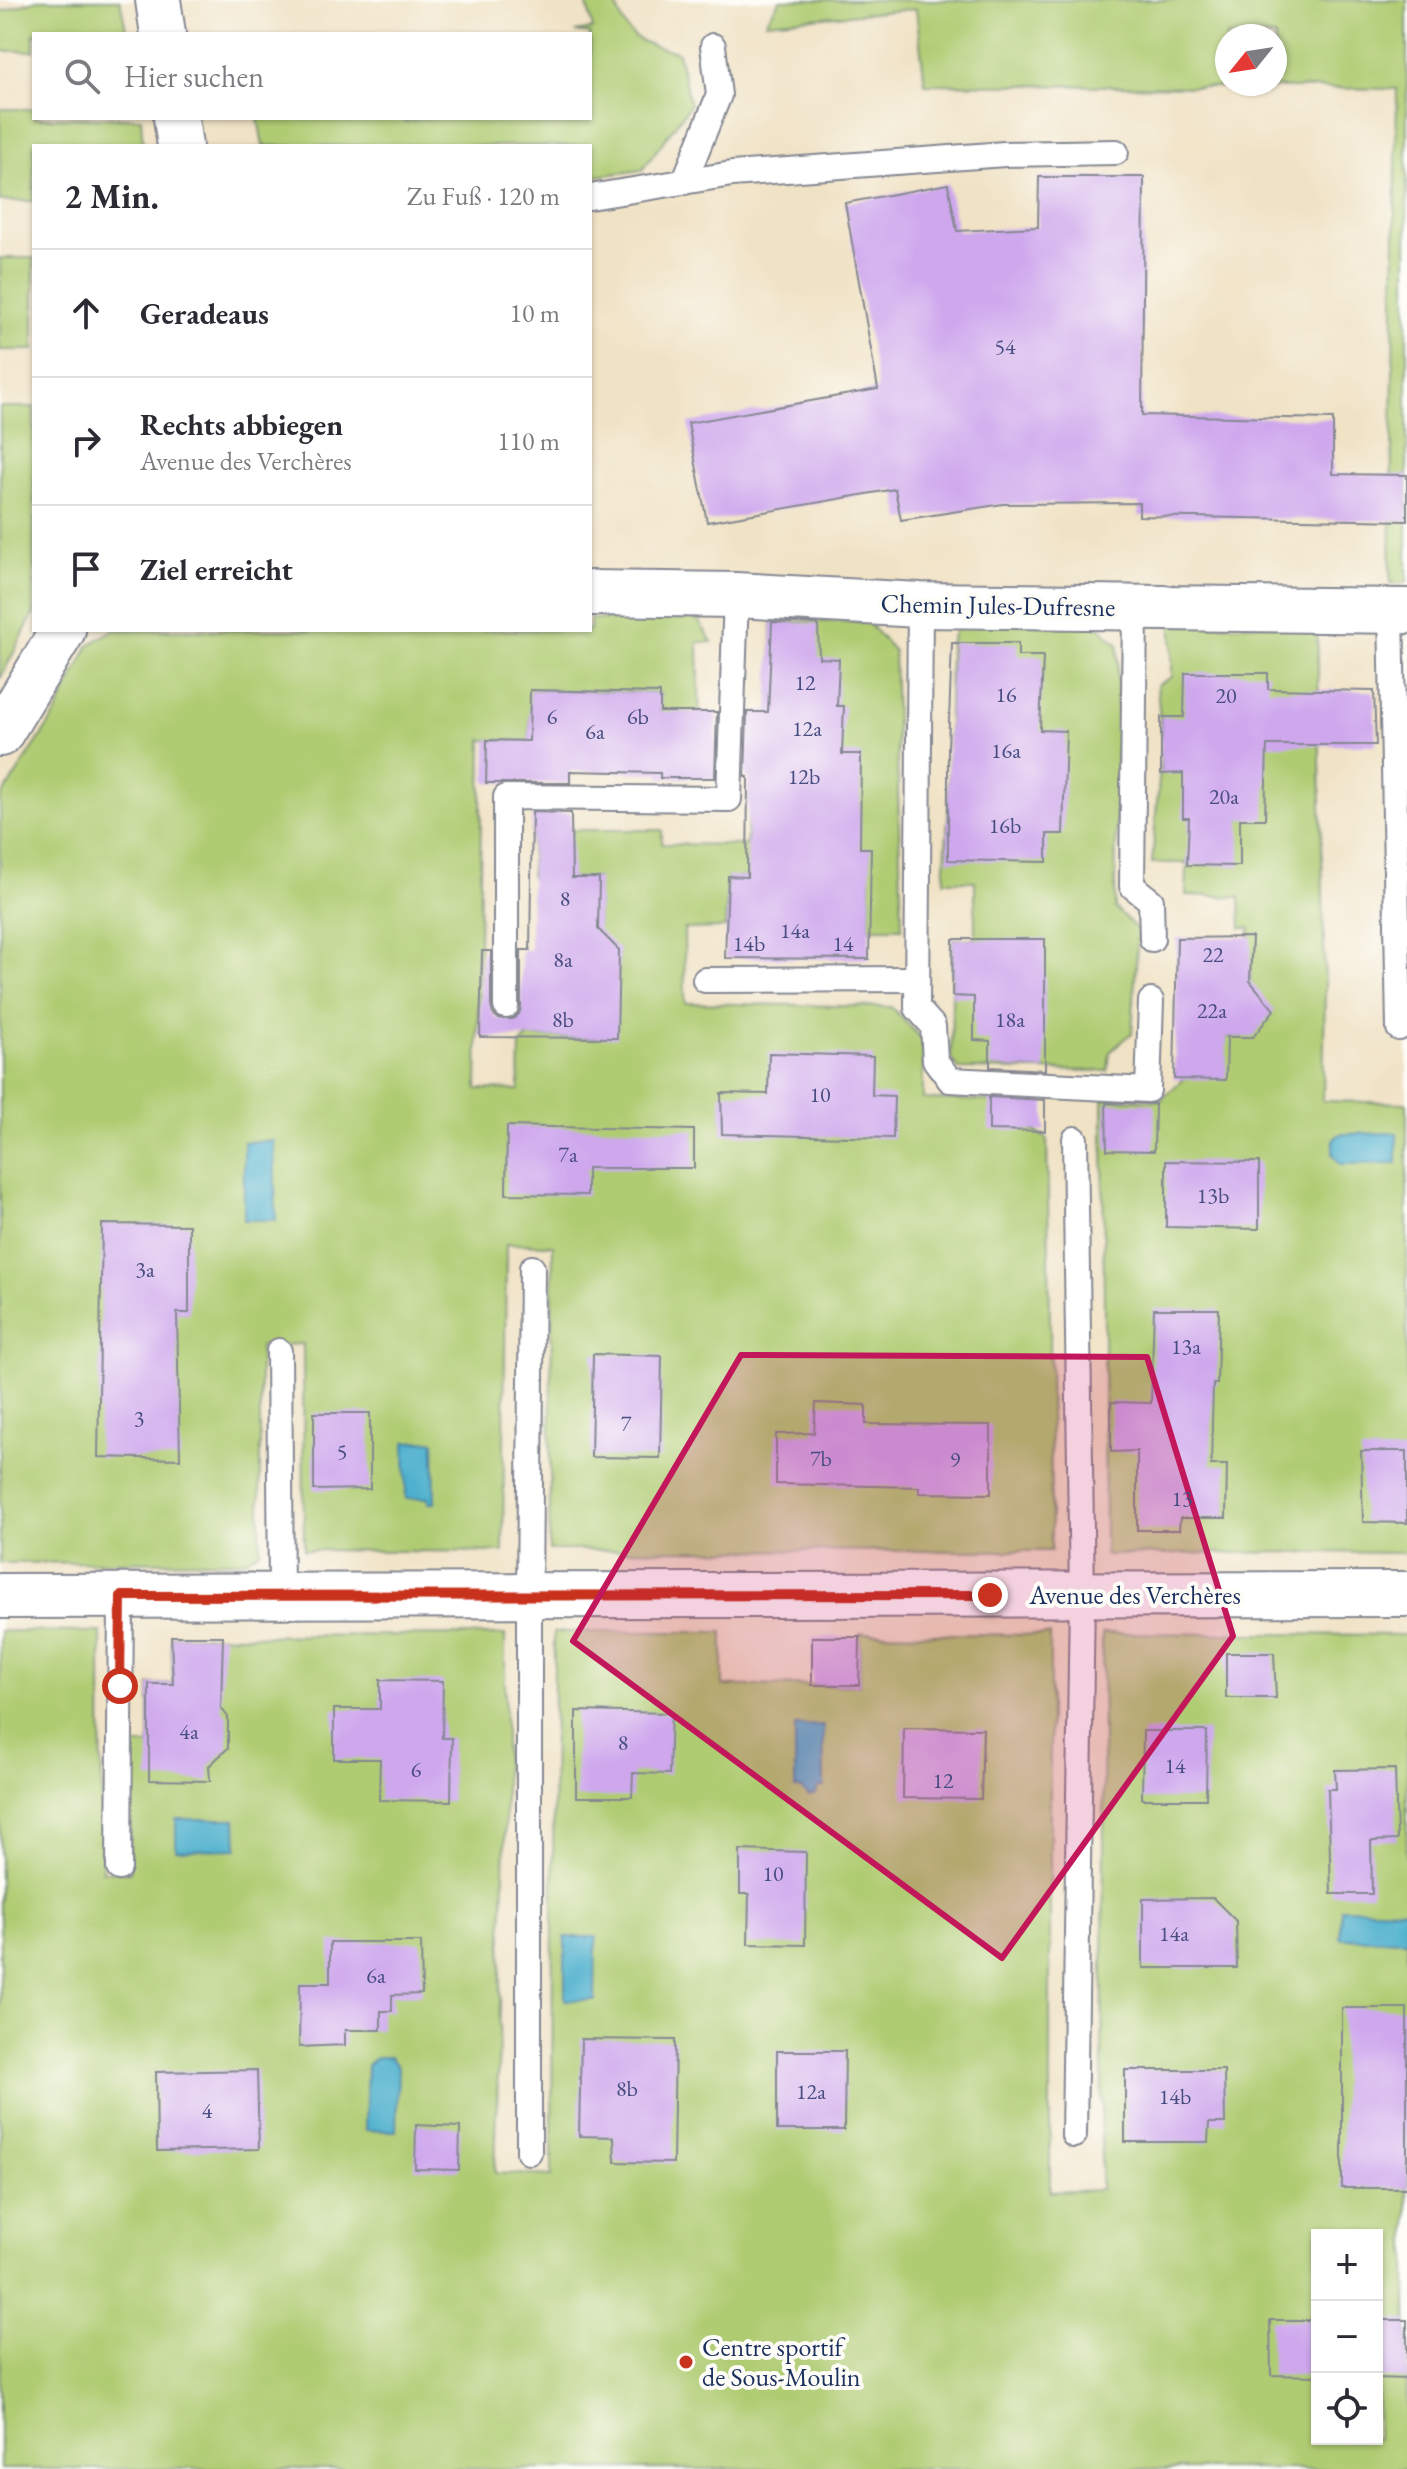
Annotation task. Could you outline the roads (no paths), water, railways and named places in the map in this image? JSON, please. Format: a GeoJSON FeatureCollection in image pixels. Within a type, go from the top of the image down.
{"type":"FeatureCollection","features":[{"type":"Feature","properties":{"kind":"street"},"geometry":{"type":"LineString","coordinates":[[158,0],[163,32]]}},
{"type":"Feature","properties":{"kind":"street"},"geometry":{"type":"LineString","coordinates":[[176,120],[180,144]]}},
{"type":"Feature","properties":{"kind":"street","name":"Chemin Jules-Dufresne"},"geometry":{"type":"LineString","coordinates":[[592,593],[736,595],[920,605],[1399,610]]}},
{"type":"Feature","properties":{"kind":"street"},"geometry":{"type":"LineString","coordinates":[[0,734],[62,632]]}},
{"type":"Feature","properties":{"kind":"street","name":"Avenue des Verchères"},"geometry":{"type":"LineString","coordinates":[[0,1596],[1407,1594]]}},
{"type":"Feature","properties":{"kind":"lane"},"geometry":{"type":"LineString","coordinates":[[684,182],[719,95],[713,46]]}},
{"type":"Feature","properties":{"kind":"lane"},"geometry":{"type":"LineString","coordinates":[[592,197],[732,174],[1005,154],[1116,152]]}},
{"type":"Feature","properties":{"kind":"lane"},"geometry":{"type":"LineString","coordinates":[[506,1006],[506,797],[729,799],[736,595]]}},
{"type":"Feature","properties":{"kind":"lane"},"geometry":{"type":"LineString","coordinates":[[920,605],[917,1008],[933,1026],[935,1060],[950,1080],[1148,1090],[1151,1001]]}},
{"type":"Feature","properties":{"kind":"lane"},"geometry":{"type":"LineString","coordinates":[[1135,607],[1132,886],[1151,901],[1152,939]]}},
{"type":"Feature","properties":{"kind":"lane"},"geometry":{"type":"LineString","coordinates":[[1399,610],[1399,1028]]}},
{"type":"Feature","properties":{"kind":"lane"},"geometry":{"type":"LineString","coordinates":[[705,980],[917,979]]}},
{"type":"Feature","properties":{"kind":"lane"},"geometry":{"type":"LineString","coordinates":[[1074,2135],[1082,1595],[1075,1139]]}},
{"type":"Feature","properties":{"kind":"lane"},"geometry":{"type":"LineString","coordinates":[[529,2152],[532,1268]]}},
{"type":"Feature","properties":{"kind":"lane"},"geometry":{"type":"LineString","coordinates":[[279,1351],[281,1595]]}},
{"type":"Feature","properties":{"kind":"lane"},"geometry":{"type":"LineString","coordinates":[[119,1868],[121,1596]]}},
{"type":"Feature","properties":{"kind":"water"},"geometry":{"type":"Polygon","coordinates":[[[1397,1133],[1397,1163],[1341,1164],[1333,1155],[1333,1140],[1340,1134],[1397,1133]]]}},
{"type":"Feature","properties":{"kind":"water"},"geometry":{"type":"Polygon","coordinates":[[[274,1141],[276,1220],[244,1220],[244,1142],[274,1141]]]}},
{"type":"Feature","properties":{"kind":"water"},"geometry":{"type":"Polygon","coordinates":[[[434,1441],[435,1503],[428,1503],[428,1498],[406,1499],[405,1442],[434,1441]]]}},
{"type":"Feature","properties":{"kind":"water"},"geometry":{"type":"Polygon","coordinates":[[[823,1725],[824,1787],[818,1787],[816,1794],[808,1796],[800,1788],[795,1788],[795,1726],[823,1725]]]}},
{"type":"Feature","properties":{"kind":"water"},"geometry":{"type":"Polygon","coordinates":[[[176,1819],[236,1819],[237,1849],[176,1850],[176,1819]]]}},
{"type":"Feature","properties":{"kind":"water"},"geometry":{"type":"Polygon","coordinates":[[[1341,1908],[1407,1910],[1407,1940],[1340,1938],[1341,1908]]]}},
{"type":"Feature","properties":{"kind":"water"},"geometry":{"type":"Polygon","coordinates":[[[565,1937],[596,1937],[595,2000],[565,2000],[565,1937]]]}},
{"type":"Feature","properties":{"kind":"water"},"geometry":{"type":"Polygon","coordinates":[[[377,2057],[390,2057],[398,2067],[396,2131],[365,2130],[367,2065],[377,2057]]]}},
{"type":"Feature","properties":{"kind":"place","name":"Centre sportif de Sous-Moulin"},"geometry":{"type":"Point","coordinates":[686,2362]}}]}
